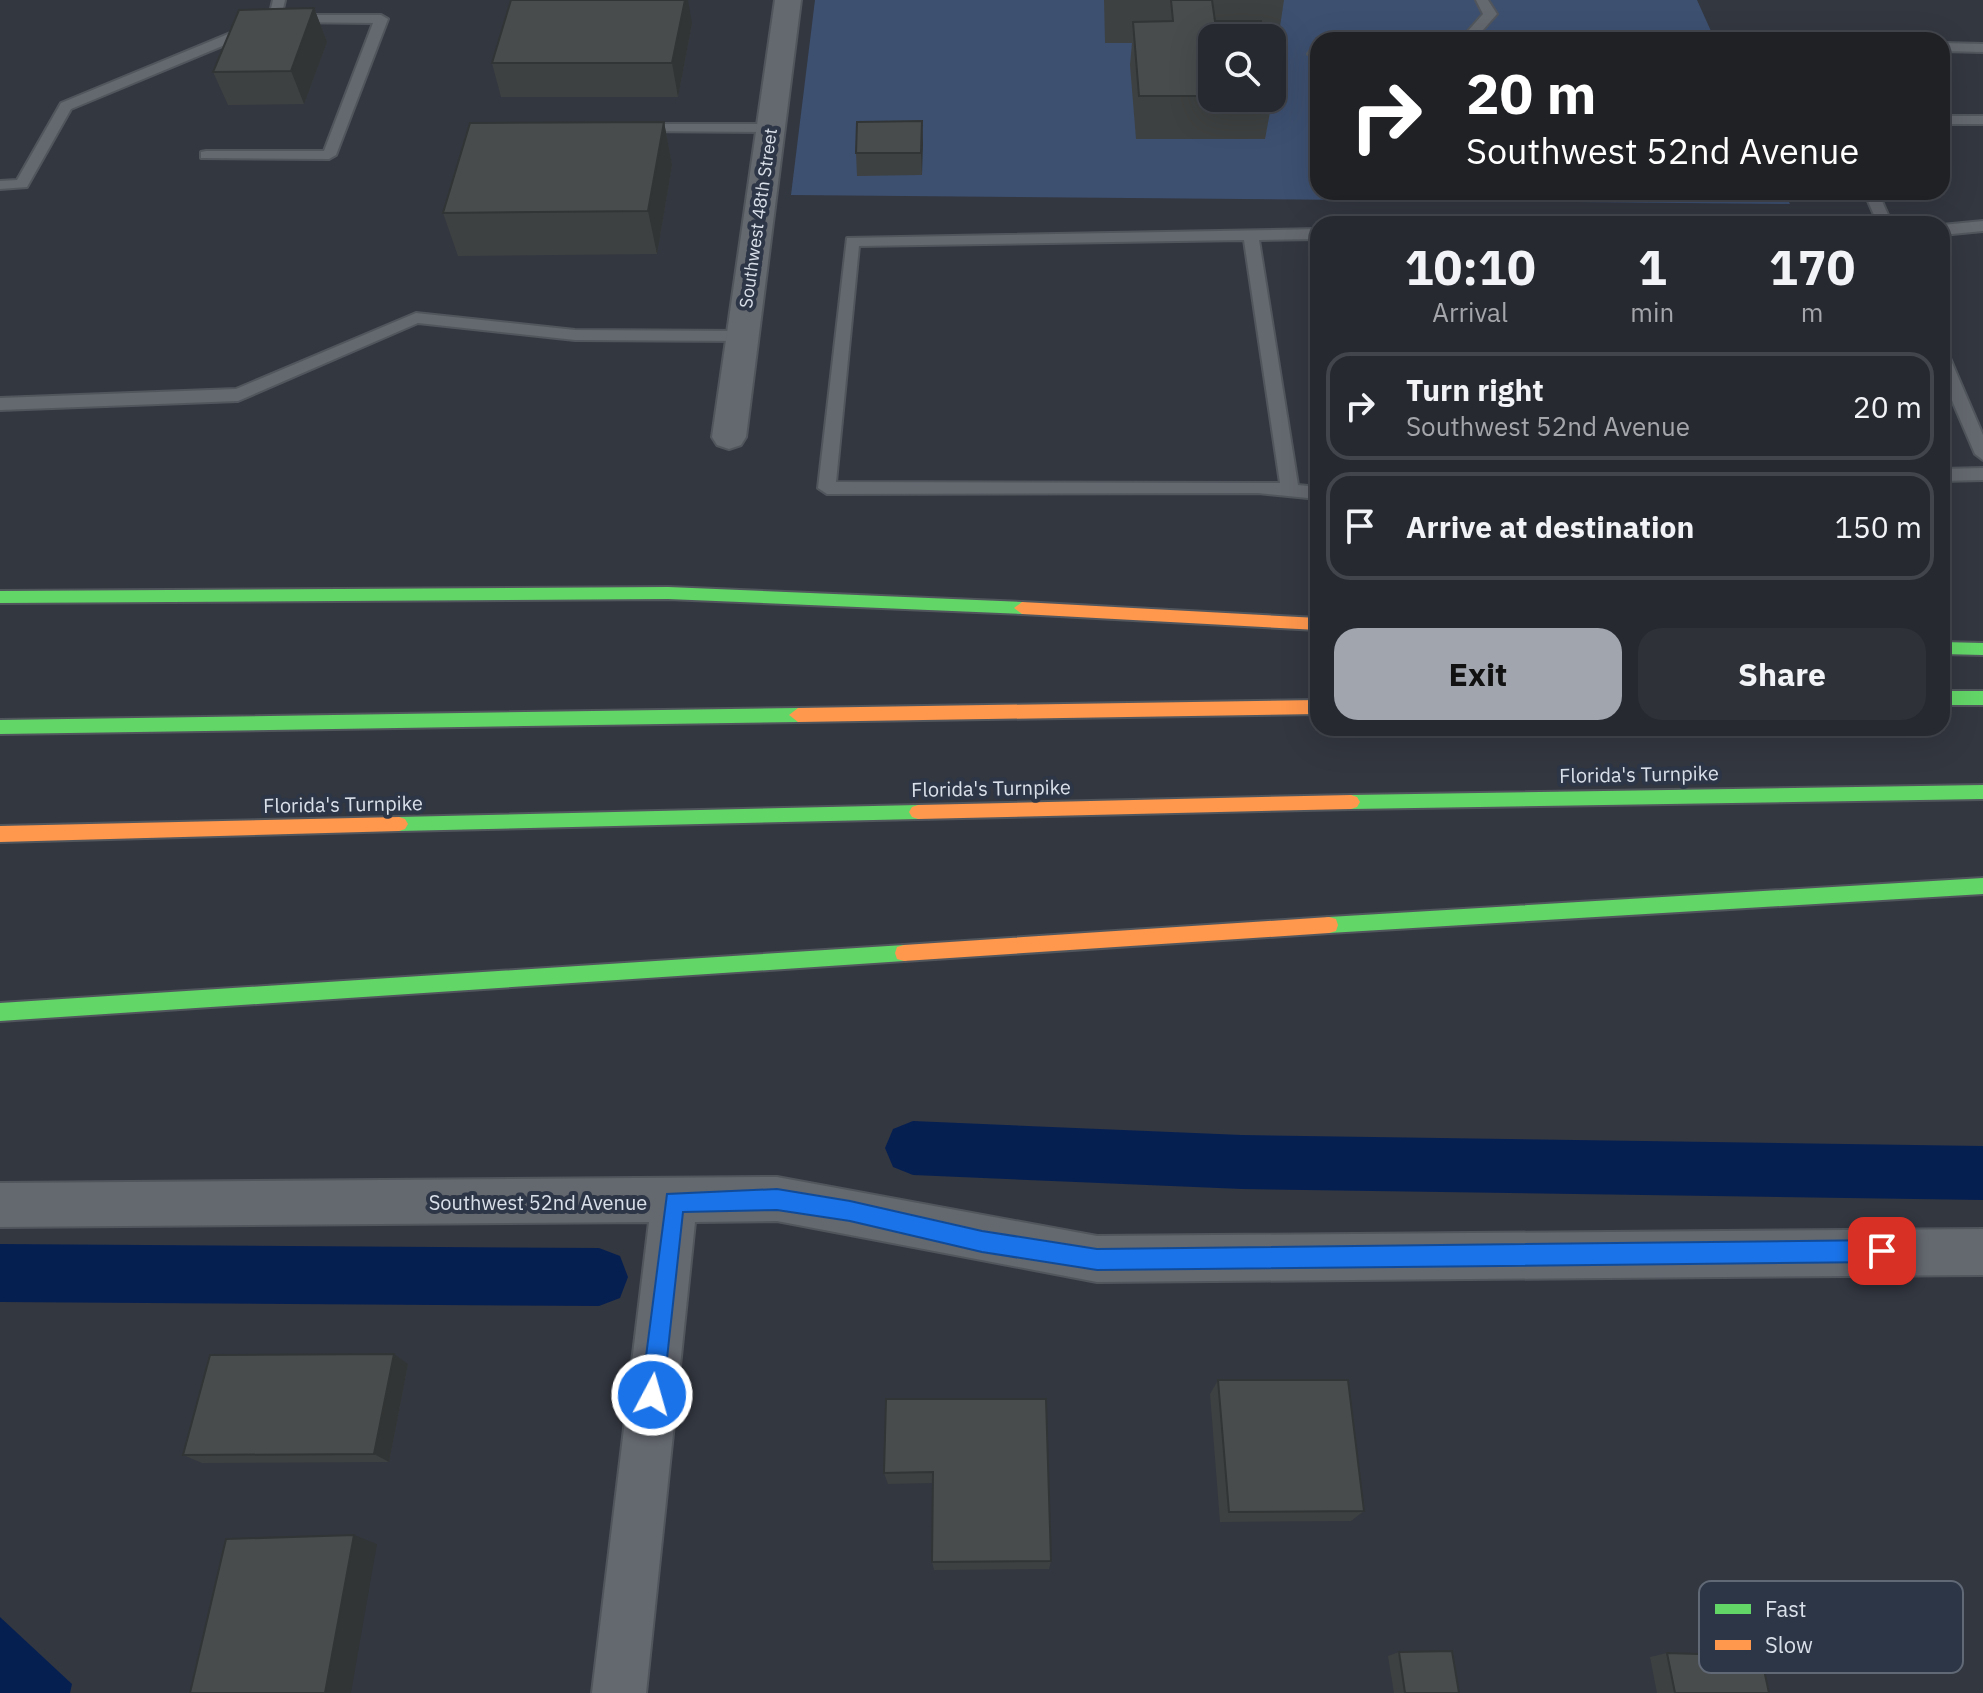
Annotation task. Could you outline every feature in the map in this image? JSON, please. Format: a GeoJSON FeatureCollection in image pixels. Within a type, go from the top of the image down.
{"type":"FeatureCollection","features":[{"type":"Feature","properties":{"kind":"highway"},"geometry":{"type":"LineString","coordinates":[[0,597],[668,593],[1310,624]]}},
{"type":"Feature","properties":{"kind":"highway"},"geometry":{"type":"LineString","coordinates":[[1950,648],[1983,649]]}},
{"type":"Feature","properties":{"kind":"highway"},"geometry":{"type":"LineString","coordinates":[[1950,698],[1983,698]]}},
{"type":"Feature","properties":{"kind":"highway"},"geometry":{"type":"LineString","coordinates":[[0,727],[1310,707]]}},
{"type":"Feature","properties":{"kind":"highway","name":"Florida's Turnpike"},"geometry":{"type":"LineString","coordinates":[[0,834],[1511,798],[1983,792]]}},
{"type":"Feature","properties":{"kind":"highway"},"geometry":{"type":"LineString","coordinates":[[0,1012],[1435,918],[1983,886]]}},
{"type":"Feature","properties":{"kind":"street","name":"Southwest 48th Street"},"geometry":{"type":"LineString","coordinates":[[729,437],[788,0]]}},
{"type":"Feature","properties":{"kind":"street","name":"Southwest 52nd Avenue"},"geometry":{"type":"LineString","coordinates":[[0,1205],[777,1199],[850,1211],[982,1241],[1097,1259],[1983,1252]]}},
{"type":"Feature","properties":{"kind":"street"},"geometry":{"type":"LineString","coordinates":[[619,1693],[674,1202]]}},
{"type":"Feature","properties":{"kind":"lane"},"geometry":{"type":"LineString","coordinates":[[275,19],[279,0]]}},
{"type":"Feature","properties":{"kind":"lane"},"geometry":{"type":"LineString","coordinates":[[1474,32],[1490,14],[1482,0]]}},
{"type":"Feature","properties":{"kind":"lane"},"geometry":{"type":"LineString","coordinates":[[0,185],[22,184],[66,106],[275,19],[381,19],[329,155],[206,155]]}},
{"type":"Feature","properties":{"kind":"lane"},"geometry":{"type":"LineString","coordinates":[[1950,47],[1983,48]]}},
{"type":"Feature","properties":{"kind":"lane"},"geometry":{"type":"LineString","coordinates":[[1950,120],[1983,120]]}},
{"type":"Feature","properties":{"kind":"lane"},"geometry":{"type":"LineString","coordinates":[[619,128],[771,128]]}},
{"type":"Feature","properties":{"kind":"lane"},"geometry":{"type":"LineString","coordinates":[[1950,229],[1983,226]]}},
{"type":"Feature","properties":{"kind":"lane"},"geometry":{"type":"LineString","coordinates":[[1310,234],[852,241],[827,488],[1258,487],[1310,492]]}},
{"type":"Feature","properties":{"kind":"lane"},"geometry":{"type":"LineString","coordinates":[[1251,235],[1290,490]]}},
{"type":"Feature","properties":{"kind":"lane"},"geometry":{"type":"LineString","coordinates":[[0,404],[238,395],[416,318],[575,335],[742,336]]}},
{"type":"Feature","properties":{"kind":"lane"},"geometry":{"type":"LineString","coordinates":[[1950,377],[1983,454]]}},
{"type":"Feature","properties":{"kind":"lane"},"geometry":{"type":"LineString","coordinates":[[1950,475],[1983,474]]}},
{"type":"Feature","properties":{"kind":"shaded area"},"geometry":{"type":"Polygon","coordinates":[[[815,0],[1697,0],[1711,32],[1310,32],[1310,200],[791,195],[815,0]]]}},
{"type":"Feature","properties":{"kind":"shaded area"},"geometry":{"type":"Polygon","coordinates":[[[1346,200],[1788,200],[1790,204],[1346,200]]]}},
{"type":"Feature","properties":{"kind":"water"},"geometry":{"type":"Polygon","coordinates":[[[0,1617],[72,1684],[70,1693],[0,1693],[0,1617]]]}},
{"type":"Feature","properties":{"kind":"building"},"geometry":{"type":"Polygon","coordinates":[[[511,0],[685,0],[672,63],[492,63],[511,0]]]}},
{"type":"Feature","properties":{"kind":"building"},"geometry":{"type":"Polygon","coordinates":[[[1171,0],[1212,0],[1215,21],[1261,21],[1261,24],[1198,24],[1198,96],[1139,96],[1133,22],[1173,21],[1171,0]]]}},
{"type":"Feature","properties":{"kind":"building"},"geometry":{"type":"Polygon","coordinates":[[[314,8],[291,71],[213,72],[239,10],[314,8]]]}},
{"type":"Feature","properties":{"kind":"building"},"geometry":{"type":"Polygon","coordinates":[[[922,121],[921,153],[856,153],[857,122],[922,121]]]}},
{"type":"Feature","properties":{"kind":"building"},"geometry":{"type":"Polygon","coordinates":[[[664,122],[648,211],[443,213],[470,123],[664,122]]]}},
{"type":"Feature","properties":{"kind":"building"},"geometry":{"type":"Polygon","coordinates":[[[394,1354],[374,1454],[183,1455],[210,1355],[394,1354]]]}},
{"type":"Feature","properties":{"kind":"building"},"geometry":{"type":"Polygon","coordinates":[[[1218,1380],[1348,1380],[1364,1511],[1229,1512],[1218,1380]]]}},
{"type":"Feature","properties":{"kind":"building"},"geometry":{"type":"Polygon","coordinates":[[[886,1399],[1046,1399],[1051,1561],[932,1562],[933,1472],[884,1473],[886,1399]]]}},
{"type":"Feature","properties":{"kind":"building"},"geometry":{"type":"Polygon","coordinates":[[[354,1535],[325,1693],[190,1693],[226,1539],[354,1535]]]}},
{"type":"Feature","properties":{"kind":"building"},"geometry":{"type":"Polygon","coordinates":[[[1452,1651],[1459,1693],[1405,1693],[1399,1652],[1452,1651]]]}},
{"type":"Feature","properties":{"kind":"building"},"geometry":{"type":"Polygon","coordinates":[[[1667,1653],[1699,1654],[1699,1673],[1765,1673],[1769,1693],[1675,1693],[1667,1653]]]}},
{"type":"Feature","properties":{"kind":"waterway"},"geometry":{"type":"LineString","coordinates":[[913,1148],[1242,1162],[1983,1173]]}},
{"type":"Feature","properties":{"kind":"waterway"},"geometry":{"type":"LineString","coordinates":[[0,1273],[599,1277]]}},
{"type":"Feature","properties":{"kind":"traffic: fast"},"geometry":{"type":"LineString","coordinates":[[0,597],[668,593],[1022,608]]}},
{"type":"Feature","properties":{"kind":"traffic: fast"},"geometry":{"type":"LineString","coordinates":[[1950,648],[1983,649]]}},
{"type":"Feature","properties":{"kind":"traffic: fast"},"geometry":{"type":"LineString","coordinates":[[1950,698],[1983,698]]}},
{"type":"Feature","properties":{"kind":"traffic: fast"},"geometry":{"type":"LineString","coordinates":[[0,727],[798,715]]}},
{"type":"Feature","properties":{"kind":"traffic: fast"},"geometry":{"type":"LineString","coordinates":[[1351,802],[1983,792]]}},
{"type":"Feature","properties":{"kind":"traffic: fast"},"geometry":{"type":"LineString","coordinates":[[399,824],[918,812]]}},
{"type":"Feature","properties":{"kind":"traffic: fast"},"geometry":{"type":"LineString","coordinates":[[1329,925],[1983,886]]}},
{"type":"Feature","properties":{"kind":"traffic: fast"},"geometry":{"type":"LineString","coordinates":[[0,1012],[904,953]]}},
{"type":"Feature","properties":{"kind":"traffic: slow"},"geometry":{"type":"LineString","coordinates":[[1022,608],[1310,624]]}},
{"type":"Feature","properties":{"kind":"traffic: slow"},"geometry":{"type":"LineString","coordinates":[[798,715],[1310,707]]}},
{"type":"Feature","properties":{"kind":"traffic: slow"},"geometry":{"type":"LineString","coordinates":[[918,812],[1351,802]]}},
{"type":"Feature","properties":{"kind":"traffic: slow"},"geometry":{"type":"LineString","coordinates":[[0,834],[399,824]]}},
{"type":"Feature","properties":{"kind":"traffic: slow"},"geometry":{"type":"LineString","coordinates":[[904,953],[1329,925]]}},
{"type":"Feature","properties":{"kind":"route"},"geometry":{"type":"LineString","coordinates":[[652,1395],[674,1202],[777,1199],[850,1211],[982,1241],[1097,1259],[1882,1251]]}}]}
